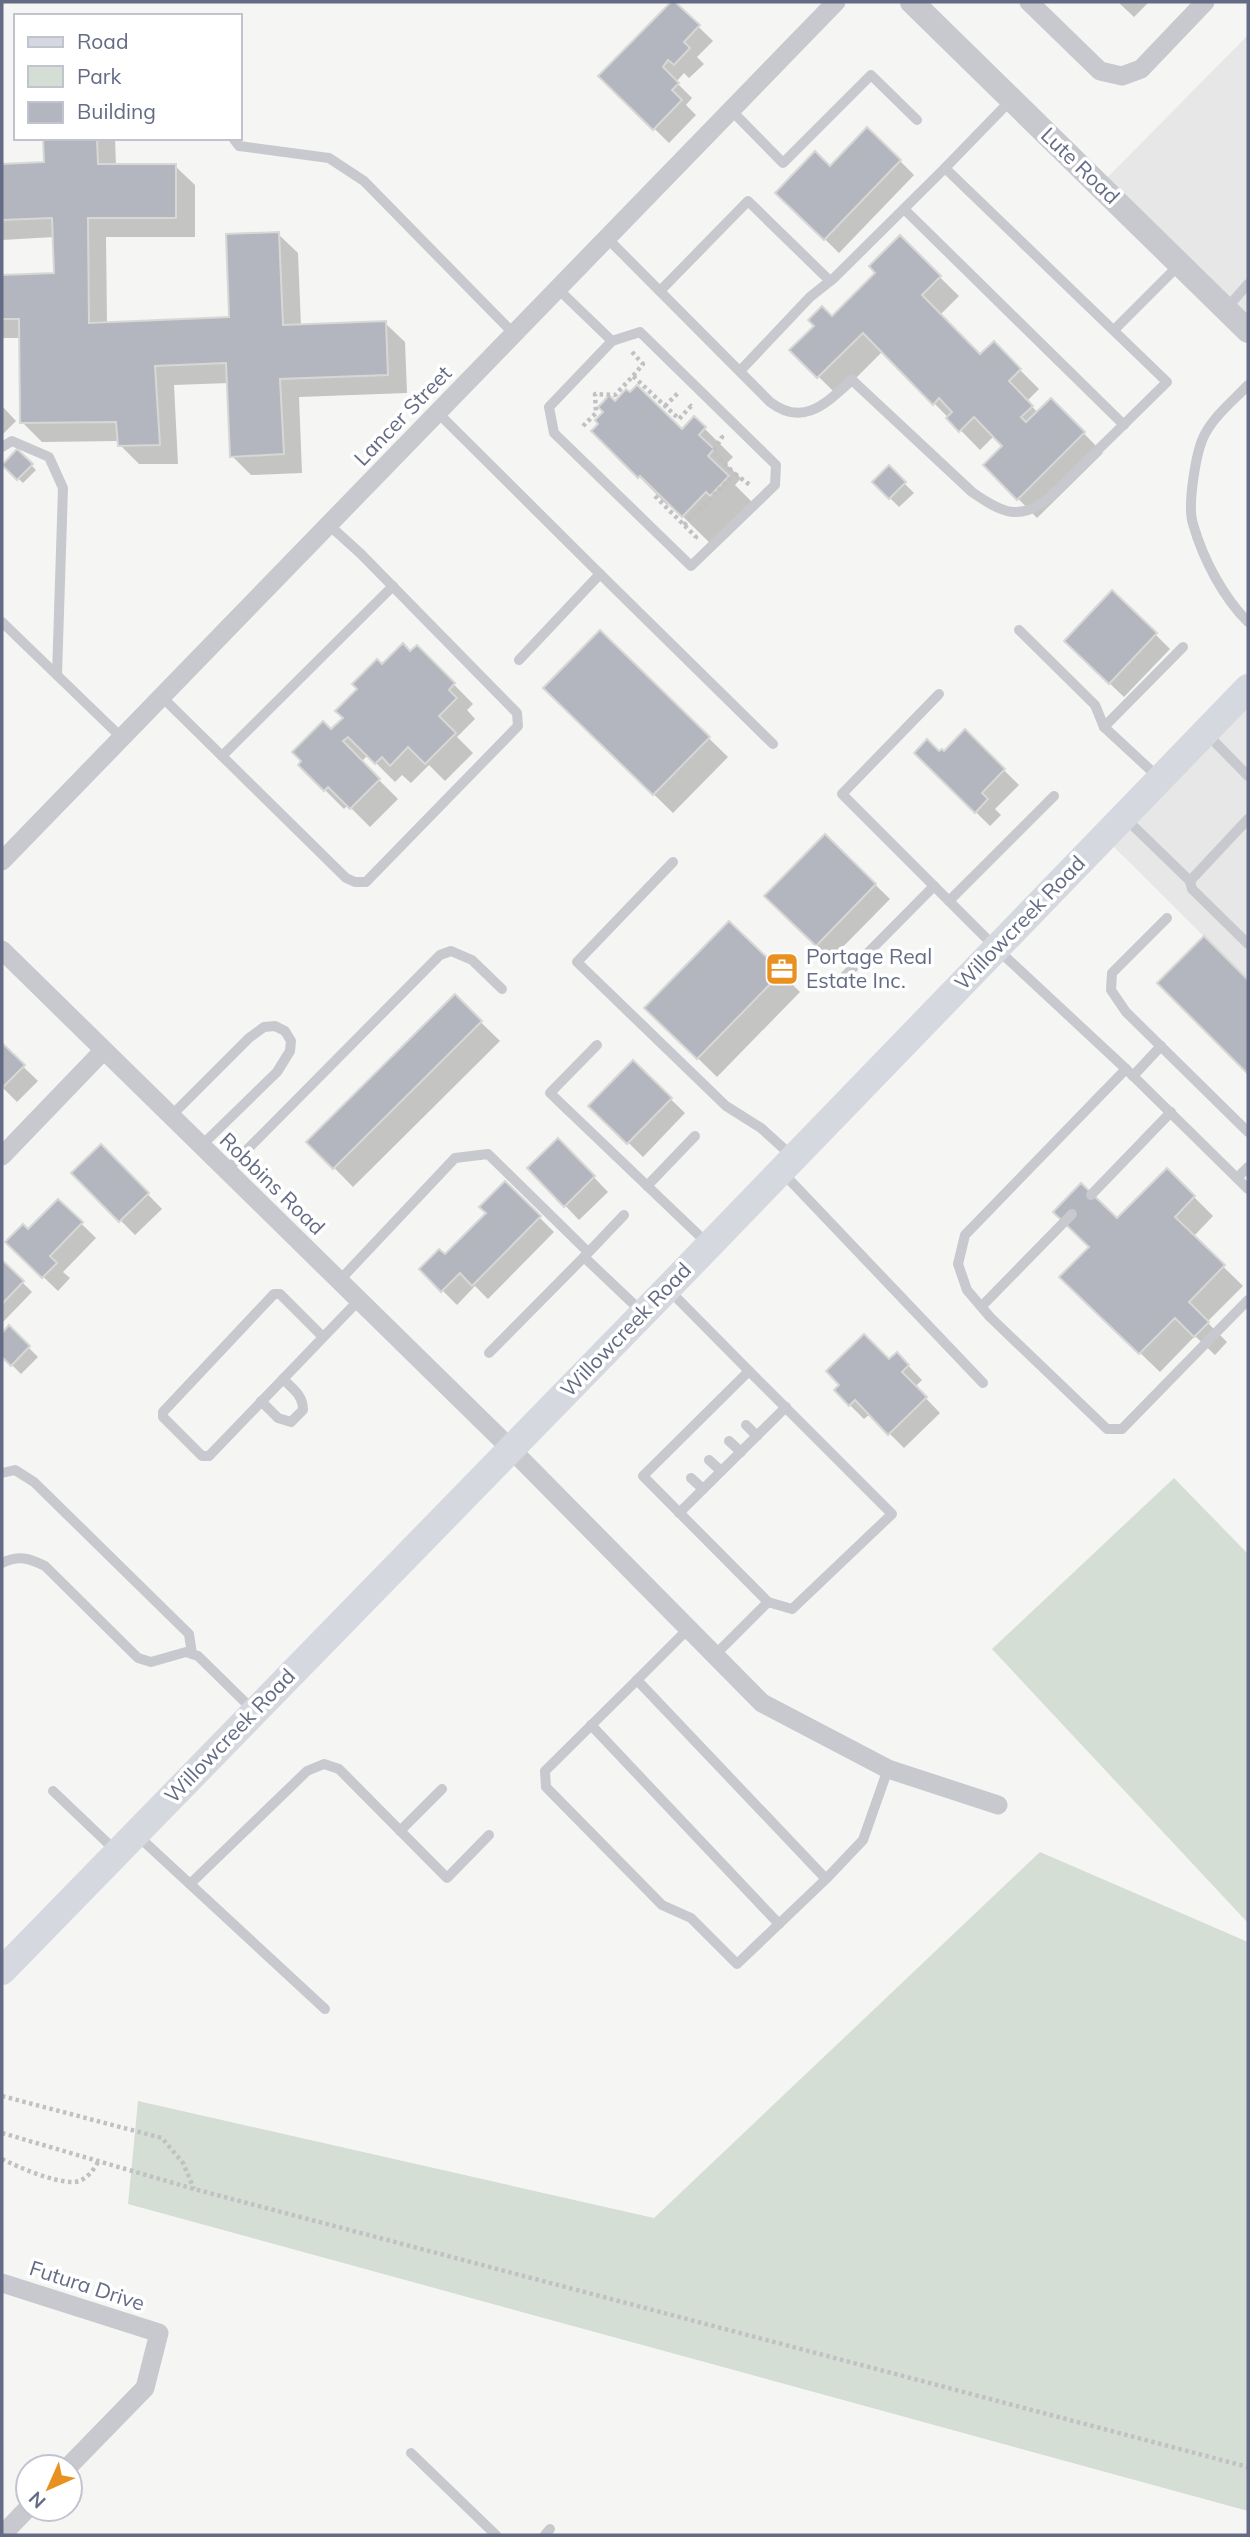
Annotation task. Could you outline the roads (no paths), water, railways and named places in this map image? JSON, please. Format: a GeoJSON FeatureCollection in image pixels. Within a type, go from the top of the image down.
{"type":"FeatureCollection","features":[{"type":"Feature","properties":{"kind":"main road","name":"Willowcreek Road"},"geometry":{"type":"LineString","coordinates":[[2,1971],[1160,779],[1242,699]]}},
{"type":"Feature","properties":{"kind":"street","name":"Lancer Street"},"geometry":{"type":"LineString","coordinates":[[2,861],[836,2]]}},
{"type":"Feature","properties":{"kind":"street","name":"Lute Road"},"geometry":{"type":"LineString","coordinates":[[912,2],[1248,331]]}},
{"type":"Feature","properties":{"kind":"street"},"geometry":{"type":"LineString","coordinates":[[1029,2],[1100,71],[1122,76],[1141,69],[1205,2]]}},
{"type":"Feature","properties":{"kind":"street","name":"Robbins Road"},"geometry":{"type":"LineString","coordinates":[[2,950],[511,1448],[687,1630],[762,1703],[888,1769],[998,1805]]}},
{"type":"Feature","properties":{"kind":"street"},"geometry":{"type":"LineString","coordinates":[[2,1156],[103,1051]]}},
{"type":"Feature","properties":{"kind":"street","name":"Futura Drive"},"geometry":{"type":"LineString","coordinates":[[2,2283],[159,2333],[145,2388],[82,2453]]}},
{"type":"Feature","properties":{"kind":"lane"},"geometry":{"type":"LineString","coordinates":[[731,110],[783,163],[870,75],[918,120]]}},
{"type":"Feature","properties":{"kind":"lane"},"geometry":{"type":"LineString","coordinates":[[740,371],[810,297],[904,209],[1012,99]]}},
{"type":"Feature","properties":{"kind":"lane"},"geometry":{"type":"LineString","coordinates":[[234,140],[239,146],[328,158],[364,181],[514,334]]}},
{"type":"Feature","properties":{"kind":"lane"},"geometry":{"type":"LineString","coordinates":[[607,238],[779,409],[793,413],[821,407],[852,380],[972,492],[992,506],[1010,512],[1024,512],[1037,508],[1167,382],[946,167]]}},
{"type":"Feature","properties":{"kind":"lane"},"geometry":{"type":"LineString","coordinates":[[660,291],[748,201],[830,281]]}},
{"type":"Feature","properties":{"kind":"lane"},"geometry":{"type":"LineString","coordinates":[[904,209],[1124,425]]}},
{"type":"Feature","properties":{"kind":"lane"},"geometry":{"type":"LineString","coordinates":[[1114,330],[1180,264]]}},
{"type":"Feature","properties":{"kind":"lane"},"geometry":{"type":"LineString","coordinates":[[1226,309],[1248,284]]}},
{"type":"Feature","properties":{"kind":"lane"},"geometry":{"type":"LineString","coordinates":[[558,289],[612,341]]}},
{"type":"Feature","properties":{"kind":"lane"},"geometry":{"type":"LineString","coordinates":[[640,332],[776,465],[775,485],[691,566],[554,433],[549,407],[612,341],[640,332]]}},
{"type":"Feature","properties":{"kind":"lane"},"geometry":{"type":"LineString","coordinates":[[1248,385],[1204,434],[1193,475],[1192,521],[1210,565],[1233,607],[1248,622]]}},
{"type":"Feature","properties":{"kind":"lane"},"geometry":{"type":"LineString","coordinates":[[438,413],[773,744]]}},
{"type":"Feature","properties":{"kind":"lane"},"geometry":{"type":"LineString","coordinates":[[2,447],[12,441],[49,457],[63,488],[57,675]]}},
{"type":"Feature","properties":{"kind":"lane"},"geometry":{"type":"LineString","coordinates":[[162,697],[346,878],[355,882],[366,882],[518,726],[517,713],[393,586],[329,525]]}},
{"type":"Feature","properties":{"kind":"lane"},"geometry":{"type":"LineString","coordinates":[[519,660],[600,574]]}},
{"type":"Feature","properties":{"kind":"lane"},"geometry":{"type":"LineString","coordinates":[[222,756],[393,586]]}},
{"type":"Feature","properties":{"kind":"lane"},"geometry":{"type":"LineString","coordinates":[[2,622],[121,738]]}},
{"type":"Feature","properties":{"kind":"lane"},"geometry":{"type":"LineString","coordinates":[[1019,630],[1095,705],[1104,726],[1160,779]]}},
{"type":"Feature","properties":{"kind":"lane"},"geometry":{"type":"LineString","coordinates":[[1104,726],[1183,647]]}},
{"type":"Feature","properties":{"kind":"lane"},"geometry":{"type":"LineString","coordinates":[[939,694],[842,793],[996,948],[1130,1072],[1248,1189]]}},
{"type":"Feature","properties":{"kind":"lane"},"geometry":{"type":"LineString","coordinates":[[1205,733],[1248,776]]}},
{"type":"Feature","properties":{"kind":"lane"},"geometry":{"type":"LineString","coordinates":[[949,901],[1054,796]]}},
{"type":"Feature","properties":{"kind":"lane"},"geometry":{"type":"LineString","coordinates":[[1124,816],[1190,881],[1192,889],[1248,944]]}},
{"type":"Feature","properties":{"kind":"lane"},"geometry":{"type":"LineString","coordinates":[[1190,881],[1248,819]]}},
{"type":"Feature","properties":{"kind":"lane"},"geometry":{"type":"LineString","coordinates":[[673,862],[577,962],[726,1106],[761,1128],[787,1164],[983,1382]]}},
{"type":"Feature","properties":{"kind":"lane"},"geometry":{"type":"LineString","coordinates":[[845,976],[934,886]]}},
{"type":"Feature","properties":{"kind":"lane"},"geometry":{"type":"LineString","coordinates":[[1167,918],[1112,973],[1111,990],[1126,1012],[1248,1132]]}},
{"type":"Feature","properties":{"kind":"lane"},"geometry":{"type":"LineString","coordinates":[[226,1171],[440,955],[451,951],[472,960],[502,989]]}},
{"type":"Feature","properties":{"kind":"lane"},"geometry":{"type":"LineString","coordinates":[[171,1117],[264,1027],[285,1031],[291,1041],[290,1051],[277,1072],[201,1146]]}},
{"type":"Feature","properties":{"kind":"lane"},"geometry":{"type":"LineString","coordinates":[[597,1045],[550,1093],[709,1245]]}},
{"type":"Feature","properties":{"kind":"lane"},"geometry":{"type":"LineString","coordinates":[[1161,1046],[1130,1072],[965,1235],[958,1264],[967,1290],[1107,1429],[1122,1429],[1248,1300]]}},
{"type":"Feature","properties":{"kind":"lane"},"geometry":{"type":"LineString","coordinates":[[1091,1195],[1171,1112]]}},
{"type":"Feature","properties":{"kind":"lane"},"geometry":{"type":"LineString","coordinates":[[647,1186],[695,1136]]}},
{"type":"Feature","properties":{"kind":"lane"},"geometry":{"type":"LineString","coordinates":[[340,1281],[455,1158],[488,1154],[642,1313]]}},
{"type":"Feature","properties":{"kind":"lane"},"geometry":{"type":"LineString","coordinates":[[1237,1178],[1248,1167]]}},
{"type":"Feature","properties":{"kind":"lane"},"geometry":{"type":"LineString","coordinates":[[982,1306],[1072,1214]]}},
{"type":"Feature","properties":{"kind":"lane"},"geometry":{"type":"LineString","coordinates":[[489,1353],[624,1215]]}},
{"type":"Feature","properties":{"kind":"lane"},"geometry":{"type":"LineString","coordinates":[[667,1289],[786,1407],[892,1514],[792,1609],[768,1602],[643,1476],[670,1457],[708,1420],[749,1371]]}},
{"type":"Feature","properties":{"kind":"lane"},"geometry":{"type":"LineString","coordinates":[[323,1337],[280,1294],[274,1294],[163,1412],[163,1417],[205,1457],[209,1456],[359,1300]]}},
{"type":"Feature","properties":{"kind":"lane"},"geometry":{"type":"LineString","coordinates":[[261,1401],[284,1421],[291,1422],[303,1410],[300,1395],[283,1380]]}},
{"type":"Feature","properties":{"kind":"lane"},"geometry":{"type":"LineString","coordinates":[[679,1513],[786,1407]]}},
{"type":"Feature","properties":{"kind":"lane"},"geometry":{"type":"LineString","coordinates":[[746,1425],[757,1436]]}},
{"type":"Feature","properties":{"kind":"lane"},"geometry":{"type":"LineString","coordinates":[[729,1441],[741,1452]]}},
{"type":"Feature","properties":{"kind":"lane"},"geometry":{"type":"LineString","coordinates":[[709,1460],[721,1471]]}},
{"type":"Feature","properties":{"kind":"lane"},"geometry":{"type":"LineString","coordinates":[[2,1474],[15,1470],[34,1482],[189,1634],[192,1654]]}},
{"type":"Feature","properties":{"kind":"lane"},"geometry":{"type":"LineString","coordinates":[[691,1478],[703,1489]]}},
{"type":"Feature","properties":{"kind":"lane"},"geometry":{"type":"LineString","coordinates":[[2,1563],[12,1558],[27,1557],[45,1566],[138,1658],[151,1662],[186,1653],[198,1656],[254,1710]]}},
{"type":"Feature","properties":{"kind":"lane"},"geometry":{"type":"LineString","coordinates":[[714,1656],[768,1602]]}},
{"type":"Feature","properties":{"kind":"lane"},"geometry":{"type":"LineString","coordinates":[[687,1630],[545,1771],[546,1787],[662,1905],[691,1918],[737,1964],[863,1840],[888,1769]]}},
{"type":"Feature","properties":{"kind":"lane"},"geometry":{"type":"LineString","coordinates":[[637,1680],[826,1879]]}},
{"type":"Feature","properties":{"kind":"lane"},"geometry":{"type":"LineString","coordinates":[[591,1725],[779,1924]]}},
{"type":"Feature","properties":{"kind":"lane"},"geometry":{"type":"LineString","coordinates":[[190,1884],[307,1771],[324,1763],[339,1769],[447,1878],[489,1835]]}},
{"type":"Feature","properties":{"kind":"lane"},"geometry":{"type":"LineString","coordinates":[[400,1831],[442,1788]]}},
{"type":"Feature","properties":{"kind":"lane"},"geometry":{"type":"LineString","coordinates":[[53,1791],[190,1884],[325,2009]]}},
{"type":"Feature","properties":{"kind":"lane"},"geometry":{"type":"LineString","coordinates":[[411,2453],[496,2535]]}},
{"type":"Feature","properties":{"kind":"place","name":"Portage Real Estate Inc."},"geometry":{"type":"Point","coordinates":[782,969]}}]}
